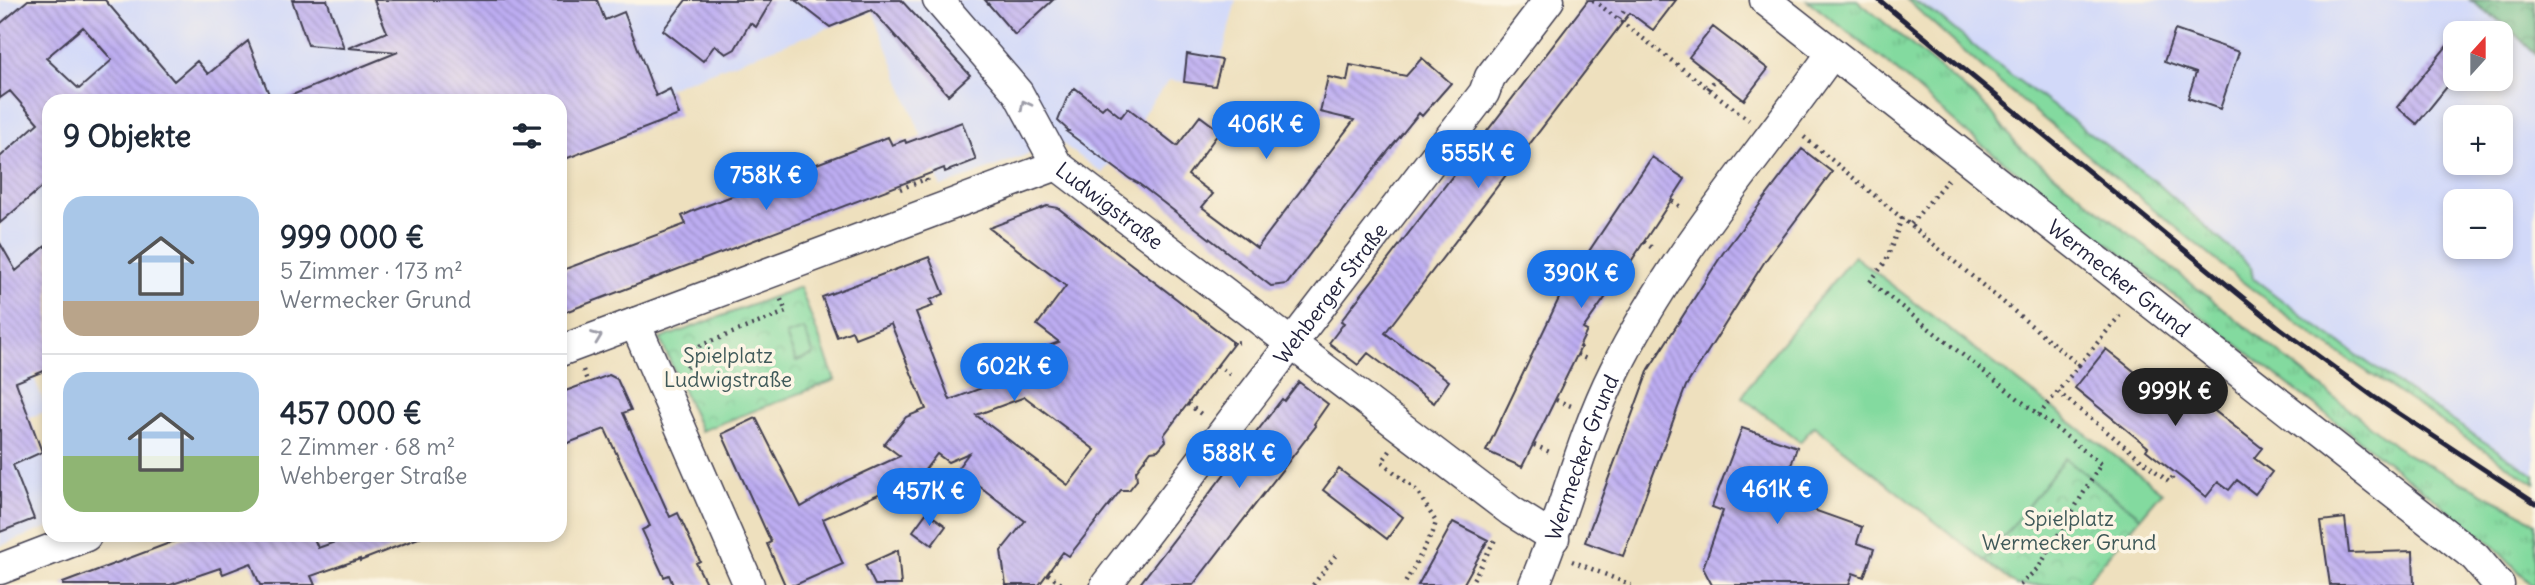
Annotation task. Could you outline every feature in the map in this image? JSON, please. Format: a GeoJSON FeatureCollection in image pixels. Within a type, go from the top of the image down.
{"type":"FeatureCollection","features":[{"type":"Feature","properties":{"kind":"street"},"geometry":{"type":"LineString","coordinates":[[939,0],[1018,93],[1057,165]]}},
{"type":"Feature","properties":{"kind":"street","name":"Wehberger Straße"},"geometry":{"type":"LineString","coordinates":[[1106,585],[1484,93],[1490,77],[1549,0]]}},
{"type":"Feature","properties":{"kind":"street","name":"Wermecker Grund"},"geometry":{"type":"LineString","coordinates":[[1765,0],[2475,558],[2499,585]]}},
{"type":"Feature","properties":{"kind":"street","name":"Wermecker Grund"},"geometry":{"type":"LineString","coordinates":[[1534,585],[1551,545],[1594,416],[1631,339],[1675,264],[1832,53]]}},
{"type":"Feature","properties":{"kind":"street","name":"Ludwigstraße"},"geometry":{"type":"LineString","coordinates":[[567,348],[1057,165],[1511,511],[1551,545]]}},
{"type":"Feature","properties":{"kind":"street"},"geometry":{"type":"LineString","coordinates":[[635,323],[749,585]]}},
{"type":"Feature","properties":{"kind":"street"},"geometry":{"type":"LineString","coordinates":[[0,569],[70,542]]}},
{"type":"Feature","properties":{"kind":"path"},"geometry":{"type":"LineString","coordinates":[[1593,0],[1709,89],[1778,129],[1902,218],[2079,365]]}},
{"type":"Feature","properties":{"kind":"path"},"geometry":{"type":"LineString","coordinates":[[1619,19],[1624,11]]}},
{"type":"Feature","properties":{"kind":"path"},"geometry":{"type":"LineString","coordinates":[[1709,89],[1715,80]]}},
{"type":"Feature","properties":{"kind":"path"},"geometry":{"type":"LineString","coordinates":[[1911,225],[1955,171]]}},
{"type":"Feature","properties":{"kind":"path"},"geometry":{"type":"LineString","coordinates":[[1902,218],[1886,261],[1870,282],[2101,464],[2039,567],[2020,585]]}},
{"type":"Feature","properties":{"kind":"path"},"geometry":{"type":"LineString","coordinates":[[2039,415],[2138,293]]}},
{"type":"Feature","properties":{"kind":"path"},"geometry":{"type":"LineString","coordinates":[[691,365],[700,361],[694,348],[786,312],[779,294]]}},
{"type":"Feature","properties":{"kind":"path"},"geometry":{"type":"LineString","coordinates":[[2058,392],[2169,482],[2175,474]]}},
{"type":"Feature","properties":{"kind":"path"},"geometry":{"type":"LineString","coordinates":[[1404,585],[1436,522],[1417,491],[1382,461],[1405,430]]}},
{"type":"Feature","properties":{"kind":"path"},"geometry":{"type":"LineString","coordinates":[[1534,444],[1562,457]]}},
{"type":"Feature","properties":{"kind":"path"},"geometry":{"type":"LineString","coordinates":[[1470,585],[1481,560],[1496,539]]}},
{"type":"Feature","properties":{"kind":"path","name":"Wermecker Grund"},"geometry":{"type":"LineString","coordinates":[[1551,545],[1630,585]]}},
{"type":"Feature","properties":{"kind":"path"},"geometry":{"type":"LineString","coordinates":[[1313,585],[1336,555]]}},
{"type":"Feature","properties":{"kind":"path"},"geometry":{"type":"LineString","coordinates":[[1048,574],[1063,585]]}},
{"type":"Feature","properties":{"kind":"shaded area"},"geometry":{"type":"Polygon","coordinates":[[[0,0],[1236,0],[1215,86],[1169,80],[1144,113],[1134,133],[1102,173],[1060,142],[941,187],[873,11],[668,88],[679,115],[567,158],[567,94],[42,94],[42,359],[29,364],[42,398],[42,413],[29,418],[42,452],[42,530],[0,546],[0,0]]]}},
{"type":"Feature","properties":{"kind":"shaded area"},"geometry":{"type":"Polygon","coordinates":[[[1912,0],[2470,0],[2499,21],[2443,21],[2443,91],[2513,91],[2513,32],[2535,54],[2535,475],[2376,370],[2288,306],[2253,278],[2251,267],[2156,182],[1996,64],[1938,16],[1912,0]]]}},
{"type":"Feature","properties":{"kind":"green space"},"geometry":{"type":"Polygon","coordinates":[[[1807,0],[1857,0],[1989,109],[2016,144],[2403,452],[2520,512],[2535,523],[2535,585],[2492,544],[1967,133],[1890,65],[1807,0]]]}},
{"type":"Feature","properties":{"kind":"green space"},"geometry":{"type":"Polygon","coordinates":[[[1907,0],[1912,0],[1938,16],[1996,64],[2156,182],[2251,267],[2253,278],[2392,379],[2535,475],[2535,484],[2321,341],[2240,280],[1988,73],[1907,0]]]}},
{"type":"Feature","properties":{"kind":"green space"},"geometry":{"type":"Polygon","coordinates":[[[2470,0],[2535,0],[2535,54],[2513,32],[2513,21],[2499,21],[2470,0]]]}},
{"type":"Feature","properties":{"kind":"green space"},"geometry":{"type":"Polygon","coordinates":[[[1854,256],[2162,492],[2141,517],[2065,458],[1985,561],[1814,426],[1800,442],[1742,397],[1765,363],[1854,256]]]}},
{"type":"Feature","properties":{"kind":"green space","name":"Spielplatz Ludwigstraße"},"geometry":{"type":"Polygon","coordinates":[[[800,287],[835,380],[701,431],[660,339],[800,287]]]}},
{"type":"Feature","properties":{"kind":"green space"},"geometry":{"type":"Polygon","coordinates":[[[804,329],[814,355],[796,361],[786,335],[804,329]]]}},
{"type":"Feature","properties":{"kind":"green space","name":"Spielplatz Wermecker Grund"},"geometry":{"type":"Polygon","coordinates":[[[2065,458],[2141,517],[2084,585],[2016,585],[1985,561],[2065,458]]]}},
{"type":"Feature","properties":{"kind":"building"},"geometry":{"type":"Polygon","coordinates":[[[28,0],[105,0],[174,81],[197,61],[208,74],[248,41],[269,94],[42,94],[42,187],[0,223],[0,157],[38,123],[10,91],[0,98],[0,24],[28,0]],[[83,27],[46,58],[79,89],[112,60],[83,27]]]}},
{"type":"Feature","properties":{"kind":"building"},"geometry":{"type":"Polygon","coordinates":[[[292,0],[327,0],[344,48],[308,45],[292,0]]]}},
{"type":"Feature","properties":{"kind":"building"},"geometry":{"type":"Polygon","coordinates":[[[374,0],[597,0],[605,20],[624,12],[656,96],[670,89],[679,115],[567,158],[567,94],[295,94],[398,52],[348,48],[387,32],[374,0]]]}},
{"type":"Feature","properties":{"kind":"building"},"geometry":{"type":"Polygon","coordinates":[[[686,0],[772,0],[756,27],[750,23],[735,49],[726,54],[715,45],[703,61],[663,30],[686,0]]]}},
{"type":"Feature","properties":{"kind":"building"},"geometry":{"type":"Polygon","coordinates":[[[795,0],[901,0],[970,75],[948,95],[872,10],[830,27],[795,0]]]}},
{"type":"Feature","properties":{"kind":"building"},"geometry":{"type":"Polygon","coordinates":[[[985,0],[1053,0],[1015,35],[985,0]]]}},
{"type":"Feature","properties":{"kind":"building"},"geometry":{"type":"Polygon","coordinates":[[[1588,0],[1676,0],[1653,30],[1630,13],[1385,333],[1449,381],[1434,403],[1368,353],[1358,365],[1329,343],[1344,323],[1341,321],[1588,0]]]}},
{"type":"Feature","properties":{"kind":"building"},"geometry":{"type":"Polygon","coordinates":[[[1713,27],[1768,69],[1744,100],[1689,57],[1713,27]]]}},
{"type":"Feature","properties":{"kind":"building"},"geometry":{"type":"Polygon","coordinates":[[[2175,30],[2239,52],[2220,109],[2188,98],[2196,73],[2164,62],[2175,30]]]}},
{"type":"Feature","properties":{"kind":"building"},"geometry":{"type":"Polygon","coordinates":[[[2443,51],[2444,91],[2417,124],[2397,107],[2443,51]]]}},
{"type":"Feature","properties":{"kind":"building"},"geometry":{"type":"Polygon","coordinates":[[[1187,54],[1222,60],[1215,86],[1184,82],[1187,54]]]}},
{"type":"Feature","properties":{"kind":"building"},"geometry":{"type":"Polygon","coordinates":[[[1422,58],[1451,83],[1422,116],[1419,113],[1287,284],[1271,286],[1067,132],[1069,131],[1058,121],[1067,98],[1075,88],[1102,109],[1106,105],[1121,117],[1128,108],[1177,146],[1200,116],[1220,131],[1188,175],[1213,194],[1202,207],[1257,248],[1354,120],[1320,112],[1328,77],[1347,81],[1350,65],[1406,76],[1422,58]]]}},
{"type":"Feature","properties":{"kind":"building"},"geometry":{"type":"Polygon","coordinates":[[[962,122],[976,160],[945,172],[944,168],[567,311],[567,268],[686,224],[682,216],[695,210],[888,137],[892,145],[905,140],[906,143],[962,122]]]}},
{"type":"Feature","properties":{"kind":"building"},"geometry":{"type":"Polygon","coordinates":[[[1802,149],[1832,172],[1765,261],[1686,386],[1623,556],[1585,542],[1649,369],[1723,253],[1802,149]]]}},
{"type":"Feature","properties":{"kind":"building"},"geometry":{"type":"Polygon","coordinates":[[[1652,157],[1685,179],[1583,329],[1587,331],[1581,347],[1522,467],[1486,451],[1563,290],[1652,157]]]}},
{"type":"Feature","properties":{"kind":"building"},"geometry":{"type":"Polygon","coordinates":[[[1047,206],[1058,208],[1234,343],[1164,435],[1166,441],[1158,450],[1151,451],[1136,471],[1137,480],[1129,490],[1121,490],[1069,556],[1063,552],[1039,585],[1006,585],[1001,551],[1025,521],[957,469],[969,453],[948,462],[937,454],[921,475],[823,519],[843,564],[795,585],[785,585],[767,544],[771,542],[722,434],[756,418],[801,507],[846,481],[900,456],[884,444],[906,417],[926,409],[891,324],[855,338],[852,331],[837,337],[822,297],[929,257],[944,294],[930,300],[933,306],[916,312],[950,400],[995,383],[990,368],[1059,342],[1037,325],[1066,286],[989,228],[1047,206]],[[1025,397],[976,415],[1068,485],[1095,450],[1025,397]]]}},
{"type":"Feature","properties":{"kind":"building"},"geometry":{"type":"Polygon","coordinates":[[[0,243],[16,271],[42,249],[42,372],[16,382],[42,452],[13,465],[34,519],[0,532],[0,243]]]}},
{"type":"Feature","properties":{"kind":"building"},"geometry":{"type":"Polygon","coordinates":[[[2106,349],[2168,398],[2180,384],[2262,448],[2254,458],[2272,472],[2255,494],[2237,480],[2229,490],[2218,482],[2206,497],[2146,450],[2148,447],[2075,388],[2106,349]]]}},
{"type":"Feature","properties":{"kind":"building"},"geometry":{"type":"Polygon","coordinates":[[[609,375],[617,379],[631,410],[623,413],[670,517],[678,513],[700,561],[696,563],[707,585],[673,585],[669,575],[664,577],[642,530],[650,526],[605,429],[567,443],[567,390],[609,375]]]}},
{"type":"Feature","properties":{"kind":"building"},"geometry":{"type":"Polygon","coordinates":[[[1299,382],[1328,404],[1314,424],[1316,426],[1193,585],[1139,585],[1282,399],[1284,401],[1299,382]]]}},
{"type":"Feature","properties":{"kind":"building"},"geometry":{"type":"Polygon","coordinates":[[[1742,428],[1797,447],[1786,481],[1814,491],[1808,508],[1862,527],[1857,543],[1874,549],[1864,577],[1853,573],[1849,585],[1712,585],[1703,568],[1723,511],[1712,507],[1742,428]]]}},
{"type":"Feature","properties":{"kind":"building"},"geometry":{"type":"Polygon","coordinates":[[[1339,469],[1403,517],[1387,539],[1323,490],[1339,469]]]}},
{"type":"Feature","properties":{"kind":"building"},"geometry":{"type":"Polygon","coordinates":[[[927,512],[946,526],[932,545],[913,531],[927,512]]]}},
{"type":"Feature","properties":{"kind":"building"},"geometry":{"type":"Polygon","coordinates":[[[2345,518],[2349,553],[2413,551],[2414,585],[2330,585],[2321,521],[2345,518]]]}},
{"type":"Feature","properties":{"kind":"building"},"geometry":{"type":"Polygon","coordinates":[[[1453,522],[1488,540],[1463,585],[1418,585],[1453,522]]]}},
{"type":"Feature","properties":{"kind":"building"},"geometry":{"type":"Polygon","coordinates":[[[172,542],[316,542],[318,548],[335,542],[408,542],[311,576],[315,585],[260,585],[251,563],[223,574],[220,568],[170,585],[63,583],[172,542]]]}},
{"type":"Feature","properties":{"kind":"building"},"geometry":{"type":"Polygon","coordinates":[[[898,550],[901,585],[875,585],[865,565],[898,550]]]}},
{"type":"Feature","properties":{"kind":"railway"},"geometry":{"type":"LineString","coordinates":[[1879,0],[2280,328],[2374,397],[2535,503]]}}]}
